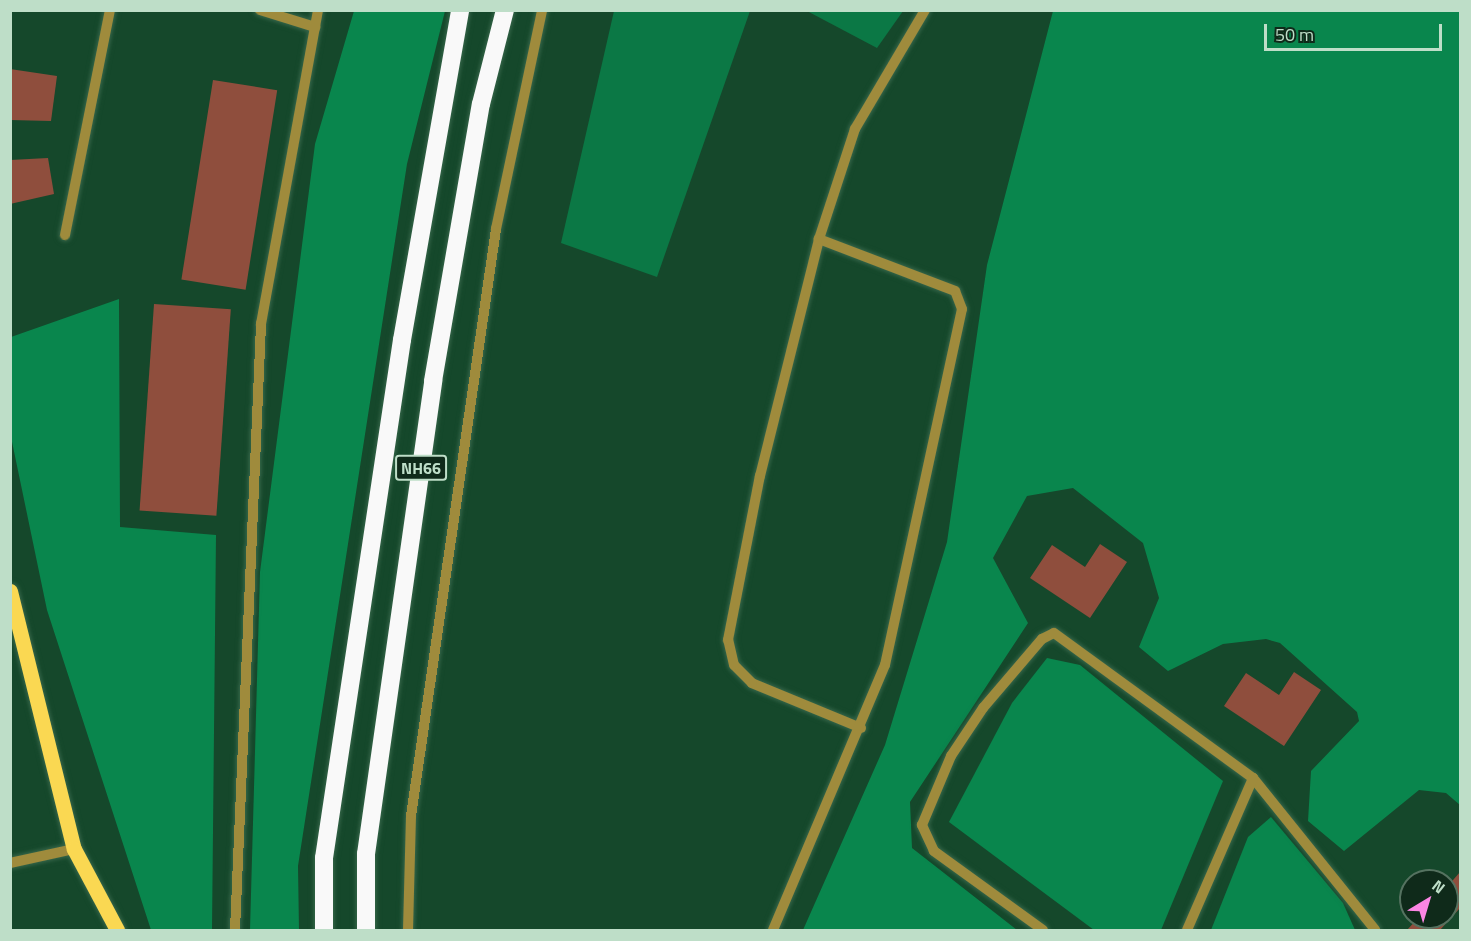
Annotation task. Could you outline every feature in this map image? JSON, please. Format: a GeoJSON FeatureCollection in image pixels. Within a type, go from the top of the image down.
{"type":"FeatureCollection","features":[{"type":"Feature","properties":{"kind":"highway","name":"NH66"},"geometry":{"type":"LineString","coordinates":[[324,930],[327,835],[402,340],[460,10]]}},
{"type":"Feature","properties":{"kind":"highway","name":"NH66"},"geometry":{"type":"LineString","coordinates":[[366,930],[366,854],[433,381],[481,104],[505,10]]}},
{"type":"Feature","properties":{"kind":"main road"},"geometry":{"type":"LineString","coordinates":[[10,591],[74,849],[117,930]]}},
{"type":"Feature","properties":{"kind":"street"},"geometry":{"type":"LineString","coordinates":[[65,235],[110,10]]}},
{"type":"Feature","properties":{"kind":"street"},"geometry":{"type":"LineString","coordinates":[[260,10],[315,27]]}},
{"type":"Feature","properties":{"kind":"street"},"geometry":{"type":"LineString","coordinates":[[235,930],[261,324],[318,10]]}},
{"type":"Feature","properties":{"kind":"street"},"geometry":{"type":"LineString","coordinates":[[408,930],[411,816],[494,241],[542,10]]}},
{"type":"Feature","properties":{"kind":"street"},"geometry":{"type":"LineString","coordinates":[[861,728],[752,682],[734,664],[728,640],[760,476],[819,239],[855,129],[925,10]]}},
{"type":"Feature","properties":{"kind":"street"},"geometry":{"type":"LineString","coordinates":[[773,930],[861,728],[885,665],[962,309],[955,291],[819,239]]}},
{"type":"Feature","properties":{"kind":"street"},"geometry":{"type":"LineString","coordinates":[[1043,930],[934,851],[922,825],[951,756],[983,708],[1042,639],[1054,633],[1067,638],[1253,778],[1375,930]]}},
{"type":"Feature","properties":{"kind":"street"},"geometry":{"type":"LineString","coordinates":[[1187,930],[1253,778]]}},
{"type":"Feature","properties":{"kind":"street"},"geometry":{"type":"LineString","coordinates":[[10,863],[74,849]]}},
{"type":"Feature","properties":{"kind":"green space"},"geometry":{"type":"Polygon","coordinates":[[[354,11],[445,11],[407,164],[298,866],[299,930],[250,930],[260,572],[315,144],[354,11]]]}},
{"type":"Feature","properties":{"kind":"green space"},"geometry":{"type":"Polygon","coordinates":[[[614,11],[750,11],[657,277],[561,243],[614,11]]]}},
{"type":"Feature","properties":{"kind":"green space"},"geometry":{"type":"Polygon","coordinates":[[[807,11],[903,11],[877,48],[807,11]]]}},
{"type":"Feature","properties":{"kind":"green space"},"geometry":{"type":"Polygon","coordinates":[[[1053,11],[1460,11],[1460,805],[1446,793],[1419,790],[1344,851],[1308,821],[1311,771],[1359,721],[1357,712],[1280,643],[1266,639],[1223,644],[1168,671],[1139,647],[1159,598],[1143,543],[1073,488],[1027,496],[993,558],[1028,623],[910,802],[912,848],[1017,930],[803,930],[885,745],[947,542],[987,265],[1053,11]]]}},
{"type":"Feature","properties":{"kind":"green space"},"geometry":{"type":"Polygon","coordinates":[[[119,299],[120,527],[216,535],[212,930],[151,930],[47,610],[11,437],[11,337],[119,299]]]}},
{"type":"Feature","properties":{"kind":"green space"},"geometry":{"type":"Polygon","coordinates":[[[1047,658],[1080,665],[1223,781],[1161,930],[1094,930],[949,822],[1012,703],[1047,658]]]}},
{"type":"Feature","properties":{"kind":"green space"},"geometry":{"type":"Polygon","coordinates":[[[1271,817],[1343,903],[1355,930],[1211,930],[1248,837],[1271,817]]]}},
{"type":"Feature","properties":{"kind":"building"},"geometry":{"type":"Polygon","coordinates":[[[10,69],[57,76],[51,121],[10,120],[10,69]]]}},
{"type":"Feature","properties":{"kind":"building"},"geometry":{"type":"Polygon","coordinates":[[[213,80],[277,90],[246,290],[181,280],[213,80]]]}},
{"type":"Feature","properties":{"kind":"building"},"geometry":{"type":"Polygon","coordinates":[[[48,158],[54,194],[10,204],[10,160],[48,158]]]}},
{"type":"Feature","properties":{"kind":"building"},"geometry":{"type":"Polygon","coordinates":[[[154,304],[231,309],[216,516],[140,510],[154,304]]]}},
{"type":"Feature","properties":{"kind":"building"},"geometry":{"type":"Polygon","coordinates":[[[1100,544],[1127,562],[1090,618],[1030,578],[1052,545],[1085,567],[1100,544]]]}},
{"type":"Feature","properties":{"kind":"building"},"geometry":{"type":"Polygon","coordinates":[[[1294,672],[1321,690],[1284,746],[1224,706],[1246,673],[1279,695],[1294,672]]]}},
{"type":"Feature","properties":{"kind":"building"},"geometry":{"type":"Polygon","coordinates":[[[1460,872],[1459,909],[1459,873],[1460,872]]]}},
{"type":"Feature","properties":{"kind":"building"},"geometry":{"type":"Polygon","coordinates":[[[1408,929],[1441,929],[1440,930],[1408,929]]]}}]}
